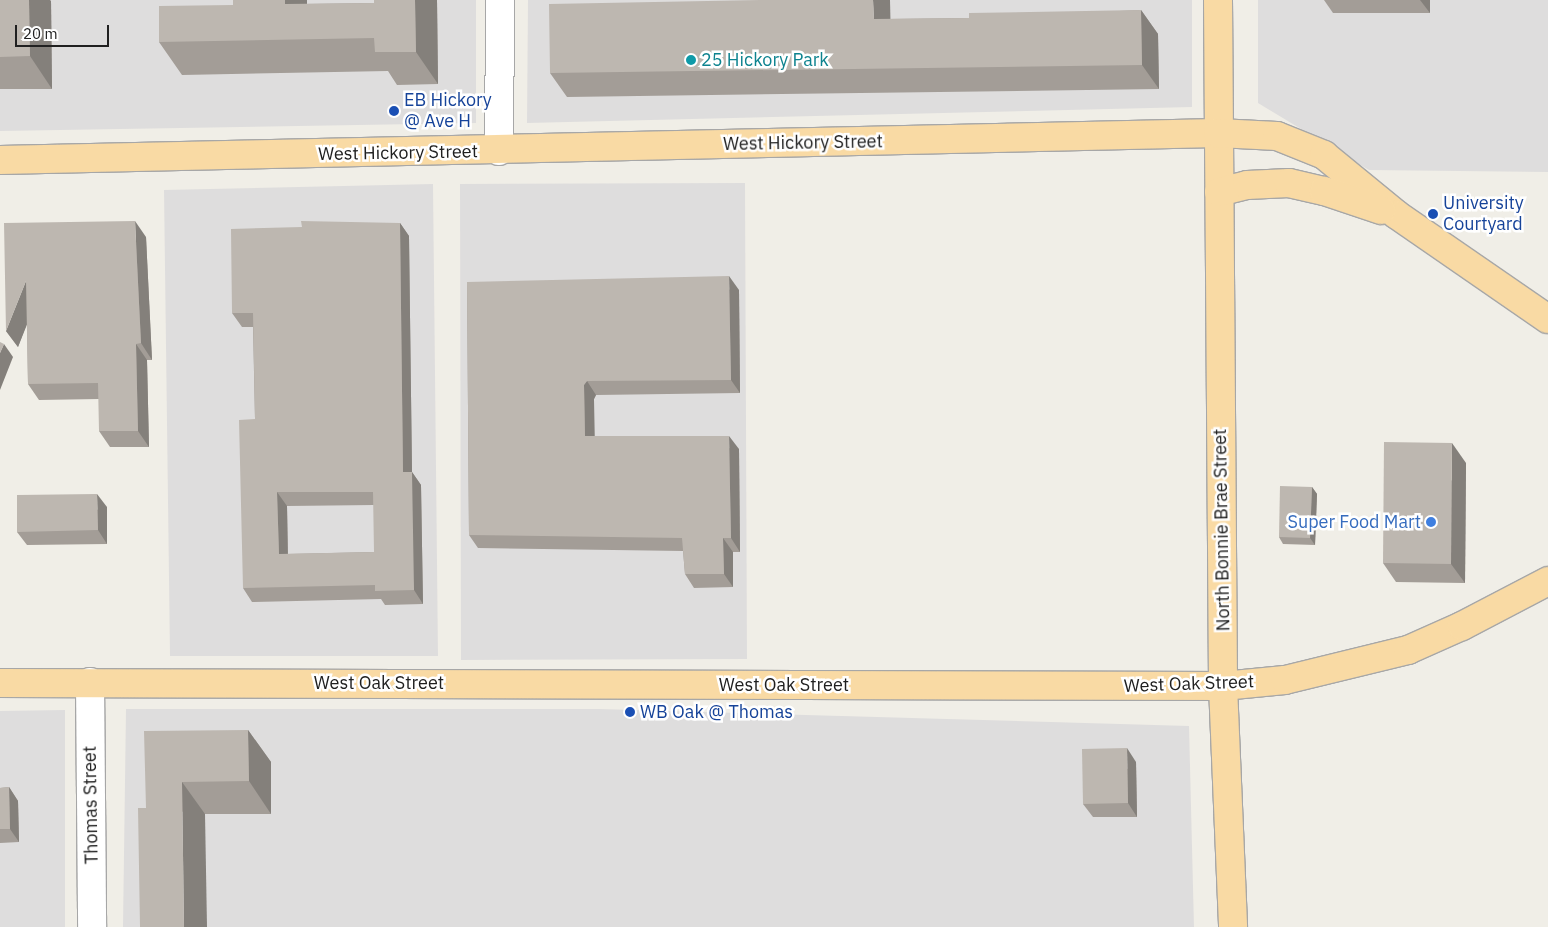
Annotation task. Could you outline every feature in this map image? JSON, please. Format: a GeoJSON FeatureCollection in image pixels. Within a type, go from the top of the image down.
{"type":"FeatureCollection","features":[{"type":"Feature","properties":{"kind":"main road","name":"North Bonnie Brae Street"},"geometry":{"type":"LineString","coordinates":[[1218,0],[1223,686],[1233,927]]}},
{"type":"Feature","properties":{"kind":"main road","name":"West Hickory Street"},"geometry":{"type":"LineString","coordinates":[[0,160],[499,151],[1218,133],[1277,136],[1324,155],[1397,215],[1548,319]]}},
{"type":"Feature","properties":{"kind":"main road"},"geometry":{"type":"LineString","coordinates":[[1219,192],[1247,185],[1288,184],[1324,191],[1397,215]]}},
{"type":"Feature","properties":{"kind":"main road","name":"West Oak Street"},"geometry":{"type":"LineString","coordinates":[[0,683],[1223,686],[1285,680],[1408,650],[1462,626],[1548,581]]}},
{"type":"Feature","properties":{"kind":"street"},"geometry":{"type":"LineString","coordinates":[[499,151],[500,0]]}},
{"type":"Feature","properties":{"kind":"street","name":"Thomas Street"},"geometry":{"type":"LineString","coordinates":[[90,682],[92,927]]}},
{"type":"Feature","properties":{"kind":"shaded area"},"geometry":{"type":"Polygon","coordinates":[[[0,0],[476,0],[476,123],[0,131],[0,0]]]}},
{"type":"Feature","properties":{"kind":"shaded area"},"geometry":{"type":"Polygon","coordinates":[[[528,0],[1192,0],[1192,107],[527,123],[528,0]]]}},
{"type":"Feature","properties":{"kind":"shaded area"},"geometry":{"type":"Polygon","coordinates":[[[1258,0],[1548,0],[1548,172],[1369,170],[1258,103],[1258,0]]]}},
{"type":"Feature","properties":{"kind":"shaded area"},"geometry":{"type":"Polygon","coordinates":[[[745,183],[747,659],[461,660],[460,184],[745,183]]]}},
{"type":"Feature","properties":{"kind":"shaded area"},"geometry":{"type":"Polygon","coordinates":[[[433,184],[438,656],[170,656],[164,190],[433,184]]]}},
{"type":"Feature","properties":{"kind":"shaded area"},"geometry":{"type":"Polygon","coordinates":[[[126,709],[599,709],[1189,726],[1194,927],[123,927],[126,709]]]}},
{"type":"Feature","properties":{"kind":"shaded area"},"geometry":{"type":"Polygon","coordinates":[[[65,710],[65,927],[0,927],[0,711],[65,710]]]}},
{"type":"Feature","properties":{"kind":"building"},"geometry":{"type":"Polygon","coordinates":[[[0,0],[29,0],[30,56],[0,57],[0,0]]]}},
{"type":"Feature","properties":{"kind":"building"},"geometry":{"type":"Polygon","coordinates":[[[233,0],[285,0],[285,4],[374,3],[374,0],[415,0],[416,52],[375,52],[374,38],[159,42],[159,6],[233,5],[233,0]]]}},
{"type":"Feature","properties":{"kind":"building"},"geometry":{"type":"Polygon","coordinates":[[[873,0],[874,19],[969,18],[969,13],[1141,10],[1142,65],[550,73],[549,4],[873,0]]]}},
{"type":"Feature","properties":{"kind":"building"},"geometry":{"type":"Polygon","coordinates":[[[135,221],[141,343],[136,344],[138,431],[99,431],[98,383],[28,384],[26,281],[6,331],[4,223],[135,221]]]}},
{"type":"Feature","properties":{"kind":"building"},"geometry":{"type":"Polygon","coordinates":[[[301,221],[400,223],[403,472],[412,472],[414,590],[375,591],[375,585],[243,588],[239,420],[255,419],[253,313],[232,313],[231,229],[302,227],[301,221]],[[277,492],[279,554],[374,552],[373,492],[277,492]]]}},
{"type":"Feature","properties":{"kind":"building"},"geometry":{"type":"Polygon","coordinates":[[[729,276],[731,380],[587,381],[584,385],[585,436],[729,436],[731,538],[723,538],[724,574],[685,574],[682,538],[469,535],[467,282],[729,276]]]}},
{"type":"Feature","properties":{"kind":"building"},"geometry":{"type":"Polygon","coordinates":[[[0,342],[4,344],[0,353],[0,342]]]}},
{"type":"Feature","properties":{"kind":"building","name":"Super Food Mart"},"geometry":{"type":"Polygon","coordinates":[[[1384,442],[1452,443],[1451,564],[1383,563],[1384,442]]]}},
{"type":"Feature","properties":{"kind":"building"},"geometry":{"type":"Polygon","coordinates":[[[1280,486],[1312,487],[1310,538],[1279,537],[1280,486]]]}},
{"type":"Feature","properties":{"kind":"building"},"geometry":{"type":"Polygon","coordinates":[[[97,494],[98,530],[17,532],[17,495],[97,494]]]}},
{"type":"Feature","properties":{"kind":"building"},"geometry":{"type":"Polygon","coordinates":[[[248,730],[249,781],[182,782],[184,927],[140,927],[138,808],[146,808],[144,731],[248,730]]]}},
{"type":"Feature","properties":{"kind":"building"},"geometry":{"type":"Polygon","coordinates":[[[1127,748],[1128,803],[1083,804],[1082,749],[1127,748]]]}},
{"type":"Feature","properties":{"kind":"building"},"geometry":{"type":"Polygon","coordinates":[[[9,787],[10,829],[0,829],[0,788],[9,787]]]}},
{"type":"Feature","properties":{"kind":"place","name":"25 Hickory Park"},"geometry":{"type":"Point","coordinates":[691,60]}},
{"type":"Feature","properties":{"kind":"place","name":"EB Hickory @ Ave H"},"geometry":{"type":"Point","coordinates":[394,111]}},
{"type":"Feature","properties":{"kind":"place","name":"University Courtyard"},"geometry":{"type":"Point","coordinates":[1433,214]}},
{"type":"Feature","properties":{"kind":"place","name":"Super Food Mart"},"geometry":{"type":"Point","coordinates":[1431,522]}},
{"type":"Feature","properties":{"kind":"place","name":"WB Oak @ Thomas"},"geometry":{"type":"Point","coordinates":[630,712]}}]}
